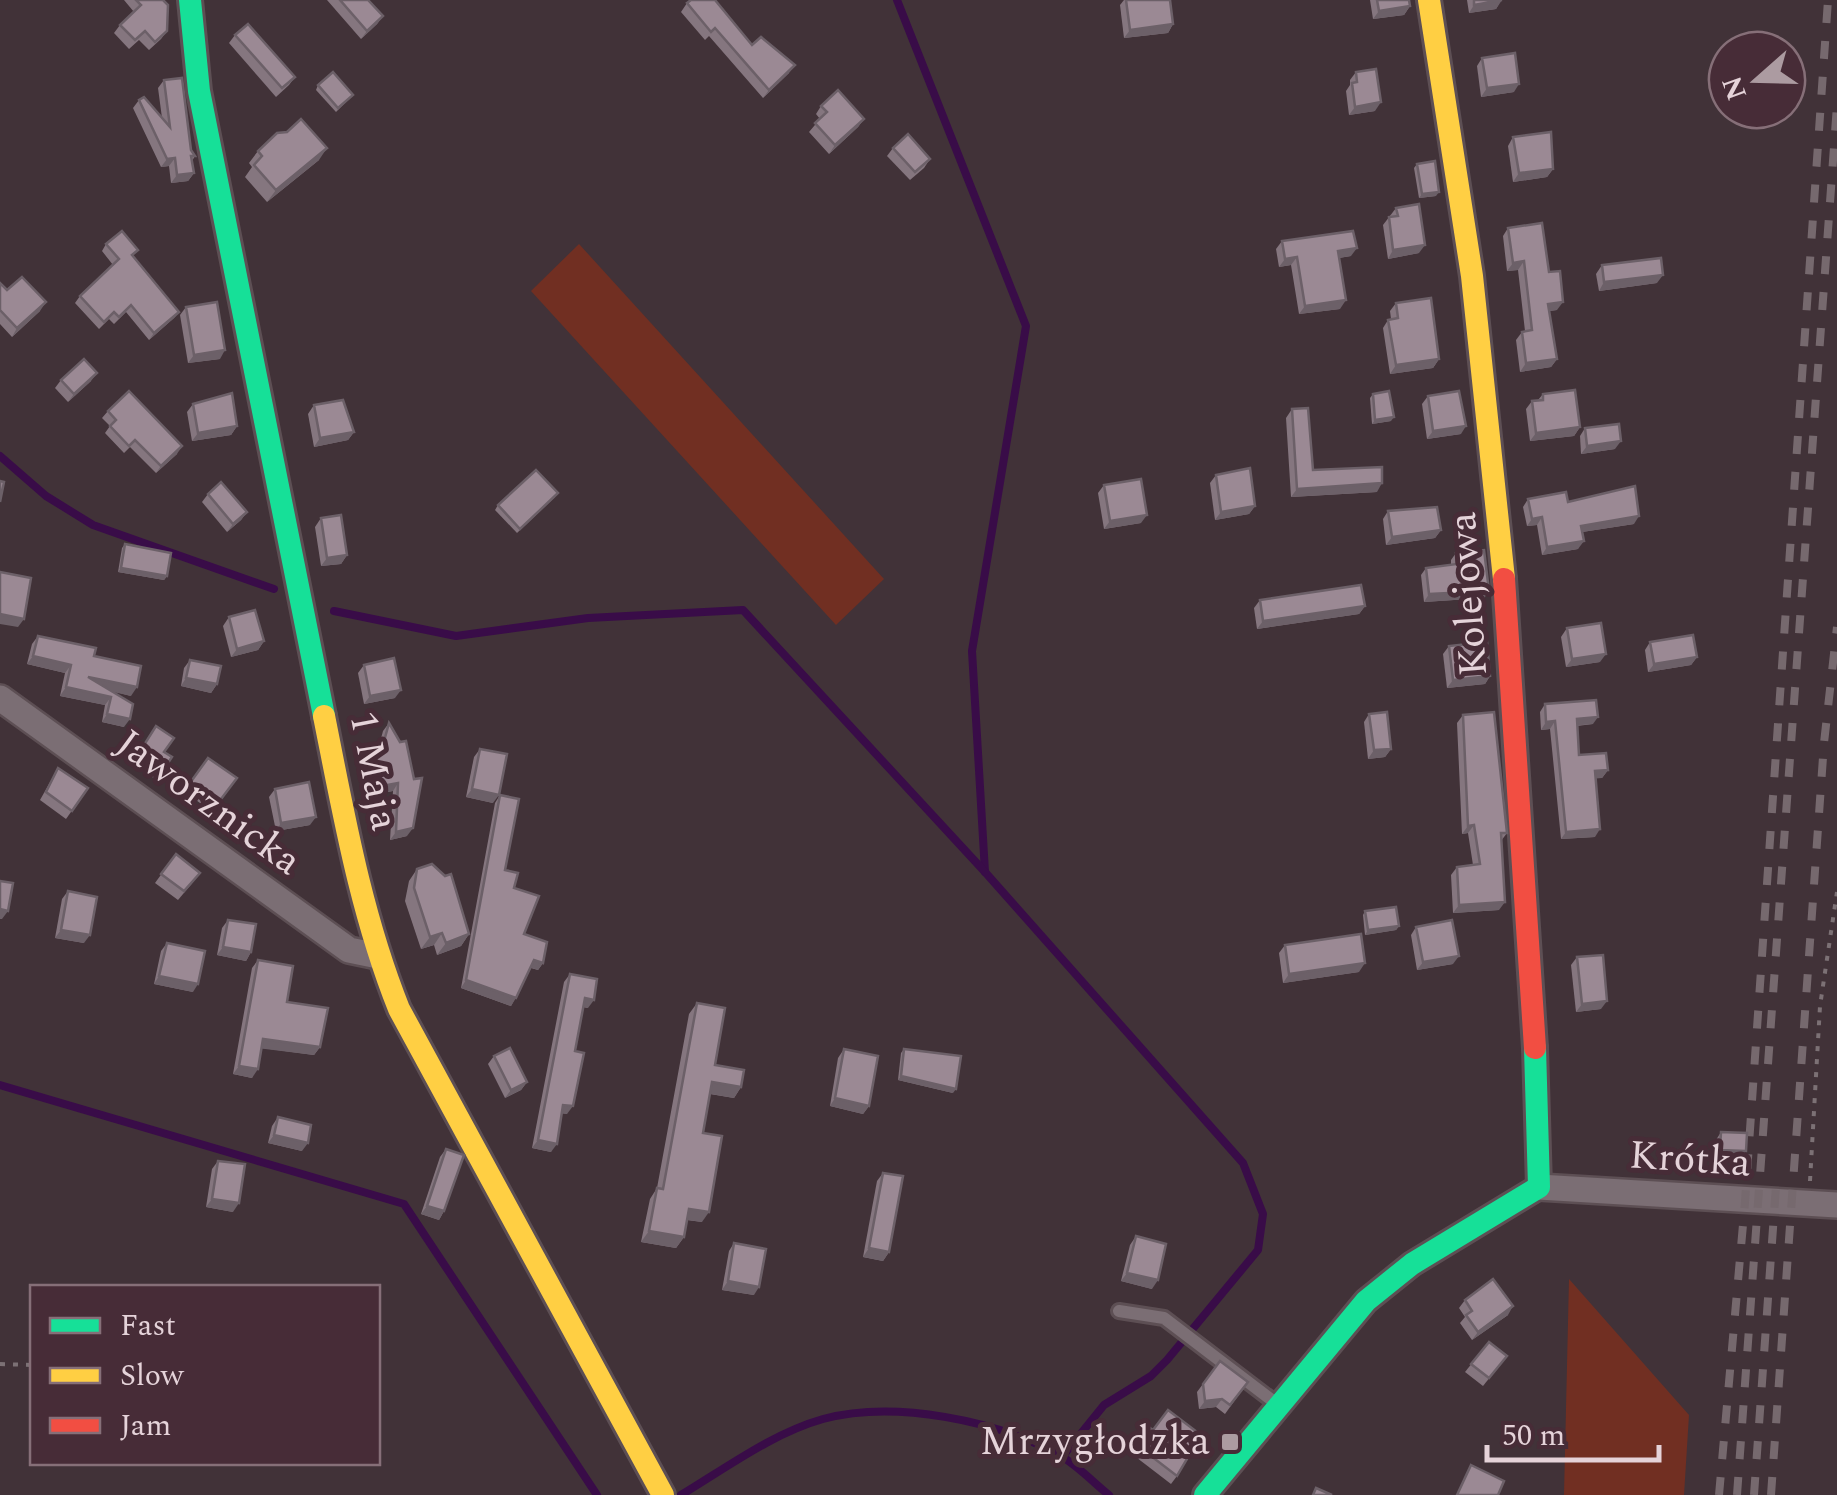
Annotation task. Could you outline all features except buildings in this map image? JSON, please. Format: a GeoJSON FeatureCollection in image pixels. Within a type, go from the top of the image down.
{"type":"FeatureCollection","features":[{"type":"Feature","properties":{"kind":"street","name":"1 Maja"},"geometry":{"type":"LineString","coordinates":[[190,0],[198,91],[349,844],[378,956],[399,1009],[663,1495]]}},
{"type":"Feature","properties":{"kind":"street","name":"Kolejowa"},"geometry":{"type":"LineString","coordinates":[[1428,0],[1479,318],[1502,520],[1539,1108],[1539,1187]]}},
{"type":"Feature","properties":{"kind":"street","name":"Jaworznicka"},"geometry":{"type":"LineString","coordinates":[[0,698],[349,950],[378,956]]}},
{"type":"Feature","properties":{"kind":"street","name":"Krótka"},"geometry":{"type":"LineString","coordinates":[[1539,1187],[1837,1204]]}},
{"type":"Feature","properties":{"kind":"street"},"geometry":{"type":"LineString","coordinates":[[1205,1495],[1348,1317],[1389,1280],[1539,1187]]}},
{"type":"Feature","properties":{"kind":"lane"},"geometry":{"type":"LineString","coordinates":[[1118,1310],[1151,1312],[1279,1405]]}},
{"type":"Feature","properties":{"kind":"path"},"geometry":{"type":"LineString","coordinates":[[1808,1204],[1820,1006],[1837,892]]}},
{"type":"Feature","properties":{"kind":"path"},"geometry":{"type":"LineString","coordinates":[[0,1364],[30,1365]]}},
{"type":"Feature","properties":{"kind":"shaded area"},"geometry":{"type":"Polygon","coordinates":[[[579,244],[884,579],[836,625],[531,291],[579,244]]]}},
{"type":"Feature","properties":{"kind":"shaded area"},"geometry":{"type":"Polygon","coordinates":[[[1569,1279],[1689,1415],[1684,1495],[1564,1495],[1569,1279]]]}},
{"type":"Feature","properties":{"kind":"waterway"},"geometry":{"type":"LineString","coordinates":[[897,0],[1026,326],[972,651],[985,872]]}},
{"type":"Feature","properties":{"kind":"waterway"},"geometry":{"type":"LineString","coordinates":[[0,456],[46,496],[93,525],[274,589]]}},
{"type":"Feature","properties":{"kind":"waterway"},"geometry":{"type":"LineString","coordinates":[[334,611],[456,636],[588,618],[743,610],[985,872],[1243,1163],[1263,1214],[1258,1250],[1167,1360],[1151,1376],[1104,1405],[1062,1457]]}},
{"type":"Feature","properties":{"kind":"waterway"},"geometry":{"type":"LineString","coordinates":[[0,1085],[404,1204],[597,1495]]}},
{"type":"Feature","properties":{"kind":"waterway"},"geometry":{"type":"LineString","coordinates":[[681,1495],[750,1452],[804,1425],[851,1414],[881,1412],[945,1417],[1007,1432],[1061,1456],[1109,1495]]}},
{"type":"Feature","properties":{"kind":"railway"},"geometry":{"type":"LineString","coordinates":[[1719,1495],[1745,1202],[1828,0]]}},
{"type":"Feature","properties":{"kind":"railway"},"geometry":{"type":"LineString","coordinates":[[1737,1495],[1837,105]]}},
{"type":"Feature","properties":{"kind":"railway"},"geometry":{"type":"LineString","coordinates":[[1771,1495],[1824,743],[1837,627]]}},
{"type":"Feature","properties":{"kind":"railway"},"geometry":{"type":"LineString","coordinates":[[1754,1495],[1776,1186]]}},
{"type":"Feature","properties":{"kind":"traffic: fast"},"geometry":{"type":"LineString","coordinates":[[190,0],[199,91],[324,716]]}},
{"type":"Feature","properties":{"kind":"traffic: fast"},"geometry":{"type":"LineString","coordinates":[[1205,1495],[1366,1301],[1412,1264],[1539,1187],[1535,1048]]}},
{"type":"Feature","properties":{"kind":"traffic: slow"},"geometry":{"type":"LineString","coordinates":[[1429,0],[1472,276],[1504,579]]}},
{"type":"Feature","properties":{"kind":"traffic: slow"},"geometry":{"type":"LineString","coordinates":[[324,716],[364,901],[399,1009],[663,1495]]}},
{"type":"Feature","properties":{"kind":"traffic: jam"},"geometry":{"type":"LineString","coordinates":[[1504,579],[1535,1048]]}},
{"type":"Feature","properties":{"kind":"place","name":"Mrzygłodzka"},"geometry":{"type":"Point","coordinates":[1230,1442]}}]}
